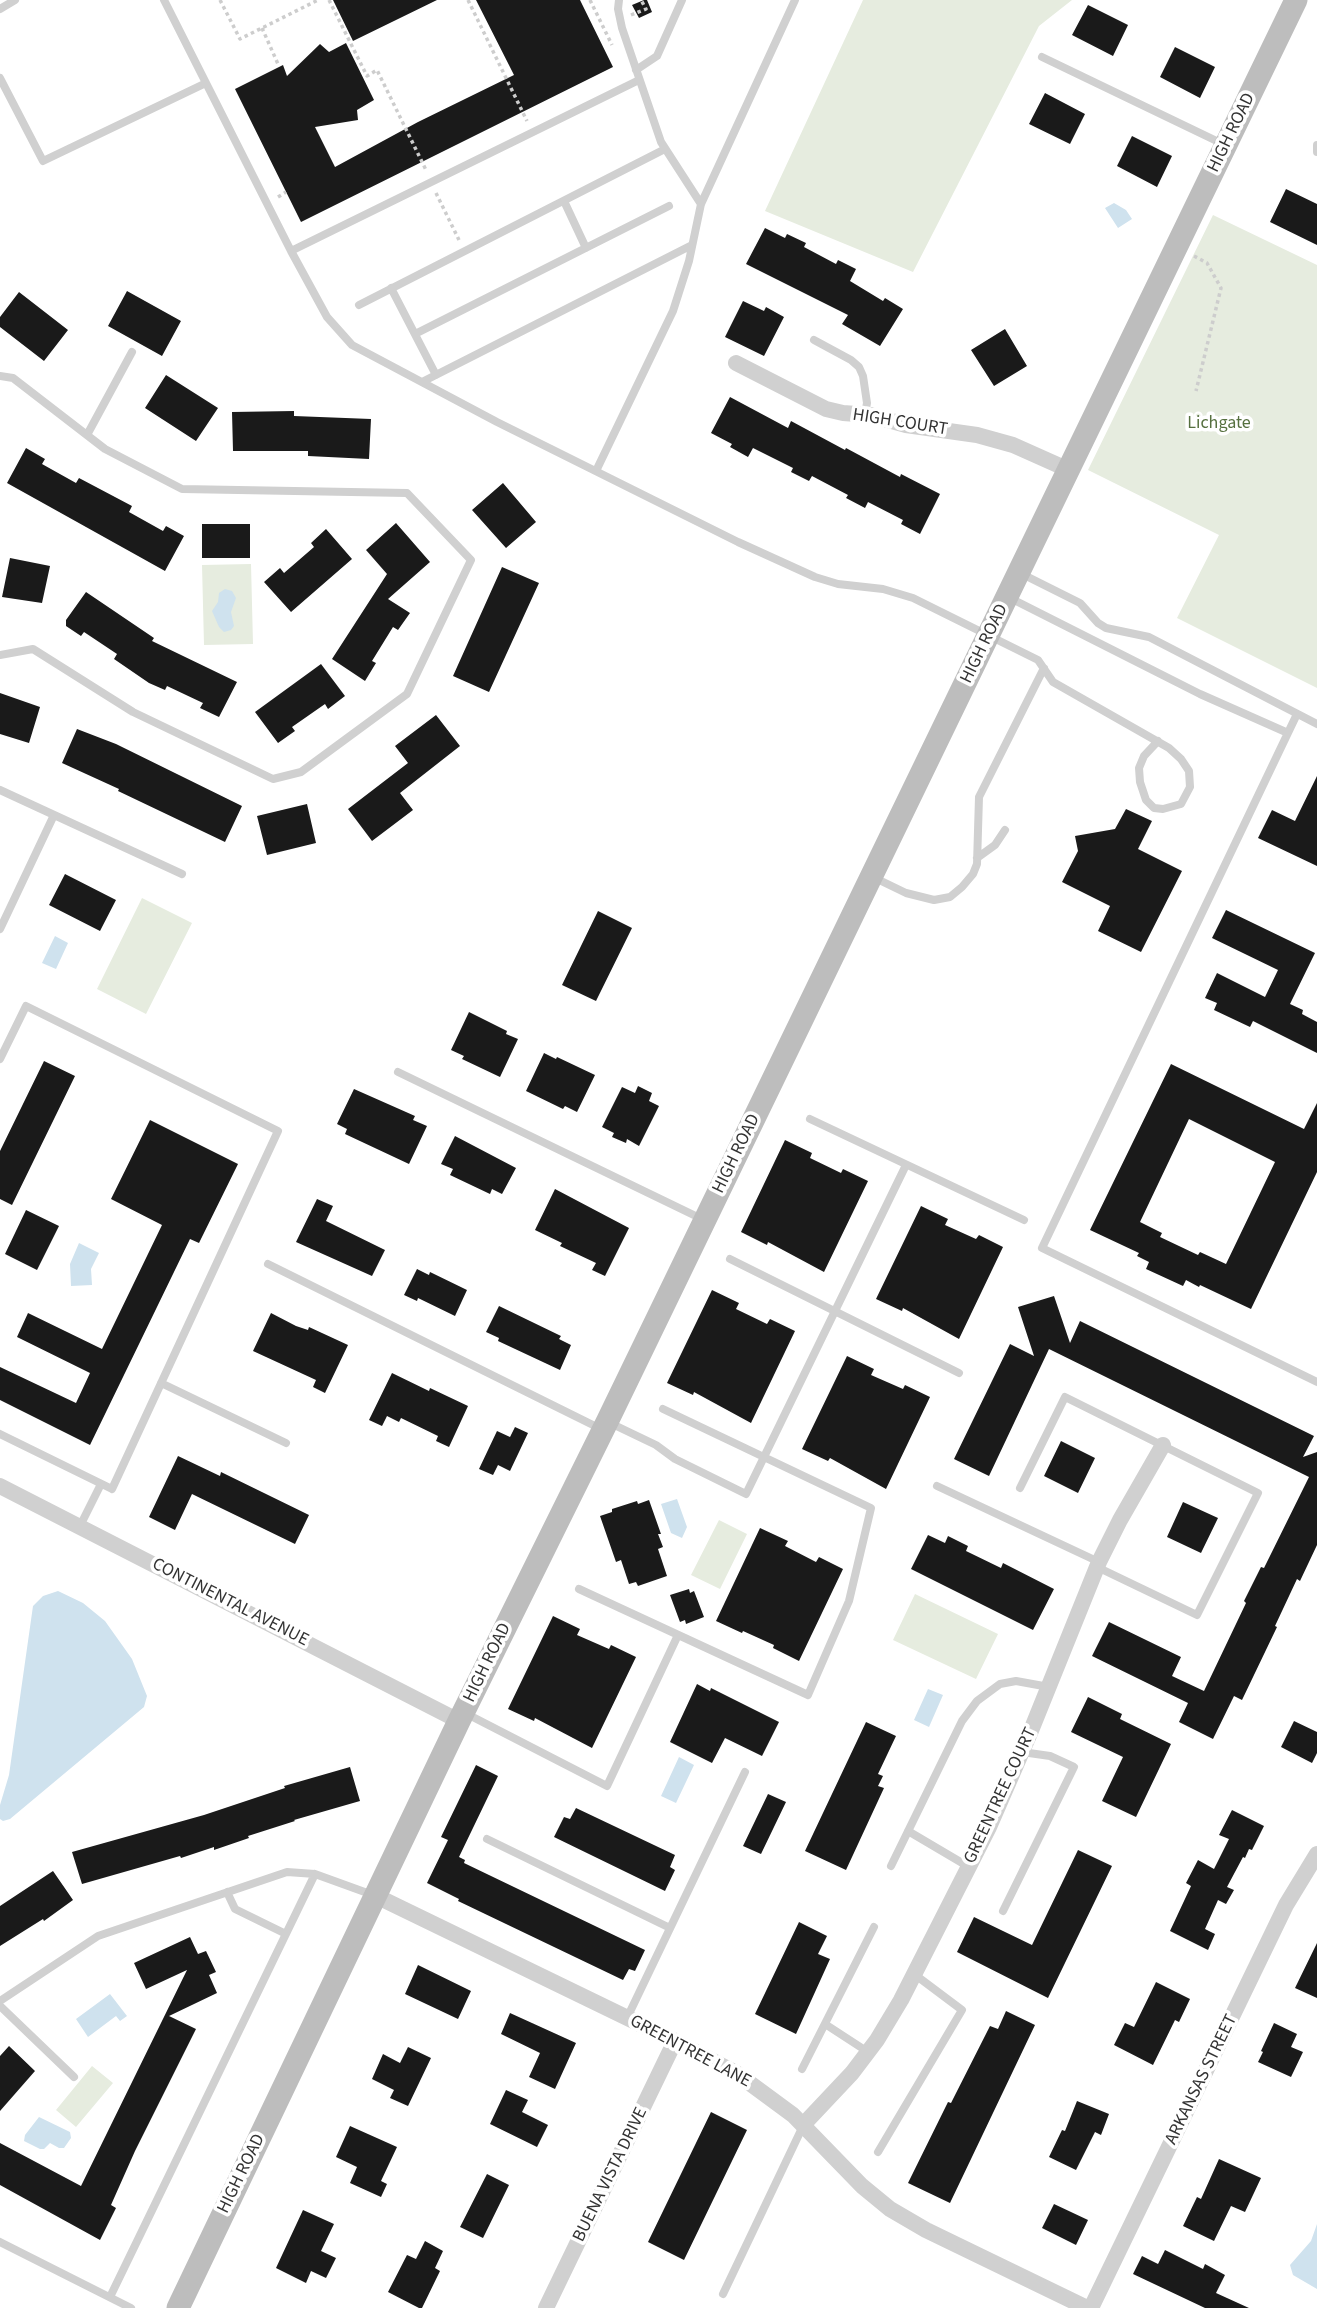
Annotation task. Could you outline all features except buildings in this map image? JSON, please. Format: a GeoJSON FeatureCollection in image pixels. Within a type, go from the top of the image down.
{"type":"FeatureCollection","features":[{"type":"Feature","properties":{"kind":"street","name":"HIGH ROAD"},"geometry":{"type":"LineString","coordinates":[[178,2308],[461,1716],[705,1221],[1296,0]]}},
{"type":"Feature","properties":{"kind":"street","name":"HIGH COURT"},"geometry":{"type":"LineString","coordinates":[[736,363],[826,409],[865,414],[906,425],[977,435],[1013,445],[1069,470]]}},
{"type":"Feature","properties":{"kind":"street","name":"GREENTREE COURT"},"geometry":{"type":"LineString","coordinates":[[803,2125],[868,2052],[914,1974],[989,1828],[1098,1564],[1119,1520],[1163,1445]]}},
{"type":"Feature","properties":{"kind":"street","name":"CONTINENTAL AVENUE"},"geometry":{"type":"LineString","coordinates":[[0,1486],[461,1716]]}},
{"type":"Feature","properties":{"kind":"street","name":"ARKANSAS STREET"},"geometry":{"type":"LineString","coordinates":[[1089,2308],[1286,1905],[1317,1854]]}},
{"type":"Feature","properties":{"kind":"street","name":"GREENTREE LANE"},"geometry":{"type":"LineString","coordinates":[[376,1896],[736,2073],[773,2098],[862,2186],[890,2209],[926,2230],[1089,2308]]}},
{"type":"Feature","properties":{"kind":"street","name":"BUENA VISTA DRIVE"},"geometry":{"type":"LineString","coordinates":[[546,2308],[675,2041]]}},
{"type":"Feature","properties":{"kind":"lane"},"geometry":{"type":"LineString","coordinates":[[0,9],[15,0]]}},
{"type":"Feature","properties":{"kind":"lane"},"geometry":{"type":"LineString","coordinates":[[164,0],[291,251],[327,317],[352,345],[496,422],[738,542],[815,577],[838,584],[883,589],[913,598],[1038,660],[1053,682],[1158,741],[1181,759],[1188,771],[1190,787],[1181,804],[1163,810],[1154,808],[1146,800],[1140,782],[1139,768],[1144,756],[1158,741]]}},
{"type":"Feature","properties":{"kind":"lane"},"geometry":{"type":"LineString","coordinates":[[619,0],[622,28],[661,142],[701,204]]}},
{"type":"Feature","properties":{"kind":"lane"},"geometry":{"type":"LineString","coordinates":[[636,70],[657,56],[682,0]]}},
{"type":"Feature","properties":{"kind":"lane"},"geometry":{"type":"LineString","coordinates":[[596,471],[673,311],[701,204],[795,0]]}},
{"type":"Feature","properties":{"kind":"lane"},"geometry":{"type":"LineString","coordinates":[[1042,57],[1226,145]]}},
{"type":"Feature","properties":{"kind":"lane"},"geometry":{"type":"LineString","coordinates":[[0,78],[43,161],[206,83]]}},
{"type":"Feature","properties":{"kind":"lane"},"geometry":{"type":"LineString","coordinates":[[291,251],[639,80]]}},
{"type":"Feature","properties":{"kind":"lane"},"geometry":{"type":"LineString","coordinates":[[1317,145],[1317,152]]}},
{"type":"Feature","properties":{"kind":"lane"},"geometry":{"type":"LineString","coordinates":[[359,304],[665,149]]}},
{"type":"Feature","properties":{"kind":"lane"},"geometry":{"type":"LineString","coordinates":[[564,201],[586,248]]}},
{"type":"Feature","properties":{"kind":"lane"},"geometry":{"type":"LineString","coordinates":[[415,334],[669,206]]}},
{"type":"Feature","properties":{"kind":"lane"},"geometry":{"type":"LineString","coordinates":[[422,382],[692,245]]}},
{"type":"Feature","properties":{"kind":"lane"},"geometry":{"type":"LineString","coordinates":[[391,288],[436,375]]}},
{"type":"Feature","properties":{"kind":"lane"},"geometry":{"type":"LineString","coordinates":[[814,340],[859,367],[867,403],[865,414]]}},
{"type":"Feature","properties":{"kind":"lane"},"geometry":{"type":"LineString","coordinates":[[87,435],[132,352]]}},
{"type":"Feature","properties":{"kind":"lane"},"geometry":{"type":"LineString","coordinates":[[0,376],[13,378],[105,449],[182,489],[407,492],[471,560],[407,694],[301,772],[273,779],[133,712],[33,649],[0,654]]}},
{"type":"Feature","properties":{"kind":"lane"},"geometry":{"type":"LineString","coordinates":[[1019,572],[1080,604],[1097,623],[1106,628],[1149,637],[1317,724]]}},
{"type":"Feature","properties":{"kind":"lane"},"geometry":{"type":"LineString","coordinates":[[1007,597],[1200,694],[1288,733]]}},
{"type":"Feature","properties":{"kind":"lane"},"geometry":{"type":"LineString","coordinates":[[872,876],[906,893],[933,900],[950,897],[973,874],[977,858],[979,797],[1044,668]]}},
{"type":"Feature","properties":{"kind":"lane"},"geometry":{"type":"LineString","coordinates":[[1297,714],[1042,1248],[1317,1381]]}},
{"type":"Feature","properties":{"kind":"lane"},"geometry":{"type":"LineString","coordinates":[[0,790],[182,874]]}},
{"type":"Feature","properties":{"kind":"lane"},"geometry":{"type":"LineString","coordinates":[[0,929],[54,815]]}},
{"type":"Feature","properties":{"kind":"lane"},"geometry":{"type":"LineString","coordinates":[[977,858],[995,845],[1005,830]]}},
{"type":"Feature","properties":{"kind":"lane"},"geometry":{"type":"LineString","coordinates":[[0,1059],[26,1006],[278,1131],[112,1489],[0,1434]]}},
{"type":"Feature","properties":{"kind":"lane"},"geometry":{"type":"LineString","coordinates":[[398,1072],[705,1221]]}},
{"type":"Feature","properties":{"kind":"lane"},"geometry":{"type":"LineString","coordinates":[[810,1119],[1024,1220]]}},
{"type":"Feature","properties":{"kind":"lane"},"geometry":{"type":"LineString","coordinates":[[268,1264],[605,1426],[656,1445],[675,1459],[746,1494],[906,1165]]}},
{"type":"Feature","properties":{"kind":"lane"},"geometry":{"type":"LineString","coordinates":[[730,1259],[959,1373]]}},
{"type":"Feature","properties":{"kind":"lane"},"geometry":{"type":"LineString","coordinates":[[161,1382],[286,1443]]}},
{"type":"Feature","properties":{"kind":"lane"},"geometry":{"type":"LineString","coordinates":[[937,1486],[1196,1615],[1258,1493],[1065,1397],[1020,1488]]}},
{"type":"Feature","properties":{"kind":"lane"},"geometry":{"type":"LineString","coordinates":[[579,1589],[807,1695],[849,1601],[871,1508],[663,1409]]}},
{"type":"Feature","properties":{"kind":"lane"},"geometry":{"type":"LineString","coordinates":[[80,1525],[101,1483]]}},
{"type":"Feature","properties":{"kind":"lane"},"geometry":{"type":"LineString","coordinates":[[461,1716],[607,1786],[678,1635]]}},
{"type":"Feature","properties":{"kind":"lane"},"geometry":{"type":"LineString","coordinates":[[891,1866],[962,1721],[976,1701],[989,1690],[1008,1682],[1049,1687]]}},
{"type":"Feature","properties":{"kind":"lane"},"geometry":{"type":"LineString","coordinates":[[1003,1911],[1074,1767],[1050,1756],[1022,1752]]}},
{"type":"Feature","properties":{"kind":"lane"},"geometry":{"type":"LineString","coordinates":[[627,2018],[745,1772]]}},
{"type":"Feature","properties":{"kind":"lane"},"geometry":{"type":"LineString","coordinates":[[908,1831],[969,1867]]}},
{"type":"Feature","properties":{"kind":"lane"},"geometry":{"type":"LineString","coordinates":[[487,1839],[670,1928]]}},
{"type":"Feature","properties":{"kind":"lane"},"geometry":{"type":"LineString","coordinates":[[74,2077],[0,2004],[98,1936],[287,1872],[314,1874],[376,1896]]}},
{"type":"Feature","properties":{"kind":"lane"},"geometry":{"type":"LineString","coordinates":[[110,2297],[314,1874]]}},
{"type":"Feature","properties":{"kind":"lane"},"geometry":{"type":"LineString","coordinates":[[227,1892],[235,1909],[286,1934]]}},
{"type":"Feature","properties":{"kind":"lane"},"geometry":{"type":"LineString","coordinates":[[802,2069],[874,1927]]}},
{"type":"Feature","properties":{"kind":"lane"},"geometry":{"type":"LineString","coordinates":[[878,2152],[962,2010],[914,1974]]}},
{"type":"Feature","properties":{"kind":"lane"},"geometry":{"type":"LineString","coordinates":[[825,2024],[868,2052]]}},
{"type":"Feature","properties":{"kind":"lane"},"geometry":{"type":"LineString","coordinates":[[723,2294],[803,2125]]}},
{"type":"Feature","properties":{"kind":"lane"},"geometry":{"type":"LineString","coordinates":[[0,2242],[131,2308]]}},
{"type":"Feature","properties":{"kind":"path"},"geometry":{"type":"LineString","coordinates":[[220,0],[240,39],[318,0]]}},
{"type":"Feature","properties":{"kind":"path"},"geometry":{"type":"LineString","coordinates":[[329,0],[367,76],[377,70],[426,171],[437,166]]}},
{"type":"Feature","properties":{"kind":"path"},"geometry":{"type":"LineString","coordinates":[[468,0],[527,121]]}},
{"type":"Feature","properties":{"kind":"path"},"geometry":{"type":"LineString","coordinates":[[590,0],[613,47]]}},
{"type":"Feature","properties":{"kind":"path"},"geometry":{"type":"LineString","coordinates":[[641,0],[646,9]]}},
{"type":"Feature","properties":{"kind":"path"},"geometry":{"type":"LineString","coordinates":[[262,28],[278,64]]}},
{"type":"Feature","properties":{"kind":"path"},"geometry":{"type":"LineString","coordinates":[[431,182],[464,251]]}},
{"type":"Feature","properties":{"kind":"path"},"geometry":{"type":"LineString","coordinates":[[284,208],[278,197],[286,192]]}},
{"type":"Feature","properties":{"kind":"path"},"geometry":{"type":"LineString","coordinates":[[1177,247],[1207,264],[1221,288],[1196,391]]}},
{"type":"Feature","properties":{"kind":"green space"},"geometry":{"type":"Polygon","coordinates":[[[863,0],[1072,0],[1039,26],[913,272],[765,211],[863,0]]]}},
{"type":"Feature","properties":{"kind":"green space","name":"Lichgate"},"geometry":{"type":"Polygon","coordinates":[[[1213,215],[1317,265],[1317,688],[1177,618],[1219,535],[1088,470],[1213,215]]]}},
{"type":"Feature","properties":{"kind":"green space"},"geometry":{"type":"Polygon","coordinates":[[[251,564],[253,644],[204,645],[202,565],[251,564]]]}},
{"type":"Feature","properties":{"kind":"green space"},"geometry":{"type":"Polygon","coordinates":[[[142,898],[192,923],[146,1014],[97,989],[142,898]]]}},
{"type":"Feature","properties":{"kind":"green space"},"geometry":{"type":"Polygon","coordinates":[[[719,1520],[747,1534],[720,1589],[691,1575],[719,1520]]]}},
{"type":"Feature","properties":{"kind":"green space"},"geometry":{"type":"Polygon","coordinates":[[[915,1594],[998,1634],[976,1679],[893,1640],[915,1594]]]}},
{"type":"Feature","properties":{"kind":"green space"},"geometry":{"type":"Polygon","coordinates":[[[92,2066],[113,2083],[76,2127],[56,2110],[92,2066]]]}},
{"type":"Feature","properties":{"kind":"water"},"geometry":{"type":"Polygon","coordinates":[[[1114,203],[1126,210],[1132,219],[1118,228],[1105,208],[1114,203]]]}},
{"type":"Feature","properties":{"kind":"water"},"geometry":{"type":"Polygon","coordinates":[[[225,589],[232,591],[236,598],[231,612],[234,626],[224,632],[212,611],[218,602],[219,593],[225,589]]]}},
{"type":"Feature","properties":{"kind":"water"},"geometry":{"type":"Polygon","coordinates":[[[55,936],[68,943],[56,969],[42,963],[55,936]]]}},
{"type":"Feature","properties":{"kind":"water"},"geometry":{"type":"Polygon","coordinates":[[[79,1243],[99,1253],[91,1269],[92,1285],[71,1286],[70,1264],[79,1243]]]}},
{"type":"Feature","properties":{"kind":"water"},"geometry":{"type":"Polygon","coordinates":[[[677,1499],[687,1527],[682,1538],[671,1533],[661,1504],[677,1499]]]}},
{"type":"Feature","properties":{"kind":"water"},"geometry":{"type":"Polygon","coordinates":[[[58,1591],[83,1603],[105,1621],[132,1659],[147,1696],[144,1707],[10,1819],[3,1821],[0,1819],[0,1805],[9,1775],[33,1606],[43,1596],[58,1591]]]}},
{"type":"Feature","properties":{"kind":"water"},"geometry":{"type":"Polygon","coordinates":[[[928,1689],[943,1695],[929,1727],[914,1720],[928,1689]]]}},
{"type":"Feature","properties":{"kind":"water"},"geometry":{"type":"Polygon","coordinates":[[[679,1757],[694,1765],[676,1803],[661,1796],[679,1757]]]}},
{"type":"Feature","properties":{"kind":"water"},"geometry":{"type":"Polygon","coordinates":[[[110,1994],[127,2016],[120,2021],[116,2016],[88,2037],[76,2019],[110,1994]]]}},
{"type":"Feature","properties":{"kind":"water"},"geometry":{"type":"Polygon","coordinates":[[[39,2117],[70,2132],[71,2138],[64,2148],[50,2143],[40,2149],[24,2141],[25,2135],[39,2117]]]}},
{"type":"Feature","properties":{"kind":"water"},"geometry":{"type":"Polygon","coordinates":[[[1317,2224],[1317,2289],[1293,2275],[1290,2265],[1311,2241],[1317,2224]]]}}]}
